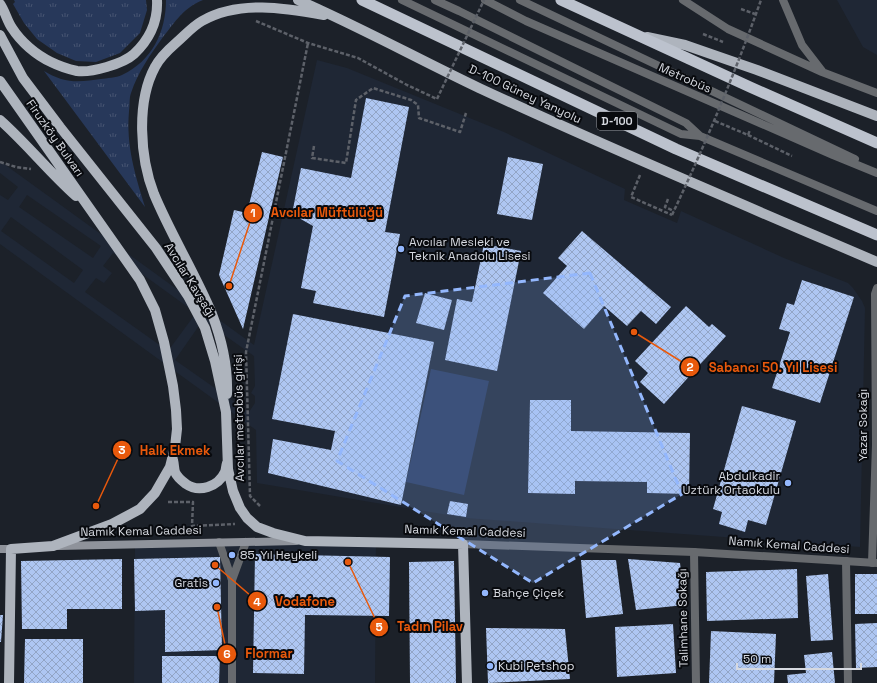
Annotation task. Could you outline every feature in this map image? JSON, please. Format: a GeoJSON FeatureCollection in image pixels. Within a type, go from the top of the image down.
{"type":"FeatureCollection","features":[{"type":"Feature","properties":{"kind":"highway","name":"D-100"},"geometry":{"type":"LineString","coordinates":[[362,0],[676,148],[877,234]]}},
{"type":"Feature","properties":{"kind":"highway"},"geometry":{"type":"LineString","coordinates":[[561,0],[750,87],[877,143]]}},
{"type":"Feature","properties":{"kind":"main road"},"geometry":{"type":"LineString","coordinates":[[0,4],[12,28],[30,49],[50,62],[64,68],[78,71],[119,63],[133,55],[145,42],[153,27],[158,12],[157,0]]}},
{"type":"Feature","properties":{"kind":"main road","name":"D-100 Güney Yanyolu"},"geometry":{"type":"LineString","coordinates":[[298,0],[340,18],[478,87],[645,164],[877,262]]}},
{"type":"Feature","properties":{"kind":"main road"},"geometry":{"type":"LineString","coordinates":[[226,412],[226,364],[221,340],[212,314],[154,192],[146,164],[142,128],[143,110],[147,90],[155,67],[167,51],[185,34],[203,21],[222,13],[243,8],[260,7],[340,18]]}},
{"type":"Feature","properties":{"kind":"main road"},"geometry":{"type":"LineString","coordinates":[[636,34],[685,45],[757,70],[877,116]]}},
{"type":"Feature","properties":{"kind":"main road","name":"Avcılar Kavşağı"},"geometry":{"type":"LineString","coordinates":[[0,35],[23,78],[60,128],[156,248],[188,296],[204,328],[216,362],[226,412],[228,459],[233,491],[240,508],[247,518],[257,526],[273,533],[305,541]]}},
{"type":"Feature","properties":{"kind":"main road","name":"Firuzköy Bulvarı"},"geometry":{"type":"LineString","coordinates":[[0,81],[90,209]]}},
{"type":"Feature","properties":{"kind":"main road"},"geometry":{"type":"LineString","coordinates":[[0,120],[12,130],[90,209],[140,280],[155,310],[166,349],[175,398],[177,429],[174,452],[176,473],[180,480],[191,487],[199,489],[210,487],[217,482],[225,472],[228,459]]}},
{"type":"Feature","properties":{"kind":"main road","name":"Namık Kemal Caddesi"},"geometry":{"type":"LineString","coordinates":[[53,546],[112,524],[140,509],[155,493],[170,467],[174,452]]}},
{"type":"Feature","properties":{"kind":"main road","name":"Namık Kemal Caddesi"},"geometry":{"type":"LineString","coordinates":[[0,549],[53,546],[305,541],[463,544]]}},
{"type":"Feature","properties":{"kind":"main road"},"geometry":{"type":"LineString","coordinates":[[463,544],[467,683]]}},
{"type":"Feature","properties":{"kind":"main road"},"geometry":{"type":"LineString","coordinates":[[9,683],[11,548]]}},
{"type":"Feature","properties":{"kind":"street"},"geometry":{"type":"LineString","coordinates":[[402,0],[681,134],[700,136],[877,211]]}},
{"type":"Feature","properties":{"kind":"street"},"geometry":{"type":"LineString","coordinates":[[435,0],[459,10],[686,123],[700,136]]}},
{"type":"Feature","properties":{"kind":"street"},"geometry":{"type":"LineString","coordinates":[[447,0],[459,10]]}},
{"type":"Feature","properties":{"kind":"street","name":"Metrobüs"},"geometry":{"type":"LineString","coordinates":[[484,0],[533,25],[877,173]]}},
{"type":"Feature","properties":{"kind":"street","name":"Metrobüs"},"geometry":{"type":"LineString","coordinates":[[520,0],[877,170]]}},
{"type":"Feature","properties":{"kind":"street"},"geometry":{"type":"LineString","coordinates":[[683,0],[728,29],[822,72],[877,93]]}},
{"type":"Feature","properties":{"kind":"street"},"geometry":{"type":"LineString","coordinates":[[782,0],[802,45],[822,72]]}},
{"type":"Feature","properties":{"kind":"street","name":"Yazar Sokağı"},"geometry":{"type":"LineString","coordinates":[[875,563],[875,294],[877,288]]}},
{"type":"Feature","properties":{"kind":"street"},"geometry":{"type":"LineString","coordinates":[[219,542],[232,580],[232,683]]}},
{"type":"Feature","properties":{"kind":"street"},"geometry":{"type":"LineString","coordinates":[[232,580],[246,542]]}},
{"type":"Feature","properties":{"kind":"street","name":"Namık Kemal Caddesi"},"geometry":{"type":"LineString","coordinates":[[463,544],[694,552],[875,563]]}},
{"type":"Feature","properties":{"kind":"street","name":"Talimhane Sokağı"},"geometry":{"type":"LineString","coordinates":[[694,552],[696,683]]}},
{"type":"Feature","properties":{"kind":"street"},"geometry":{"type":"LineString","coordinates":[[846,561],[848,683]]}},
{"type":"Feature","properties":{"kind":"path"},"geometry":{"type":"LineString","coordinates":[[243,8],[244,17],[308,43],[358,58],[407,85],[437,99],[484,0]]}},
{"type":"Feature","properties":{"kind":"path"},"geometry":{"type":"LineString","coordinates":[[645,164],[631,197],[672,215],[715,121],[761,0]]}},
{"type":"Feature","properties":{"kind":"path"},"geometry":{"type":"LineString","coordinates":[[741,9],[756,14]]}},
{"type":"Feature","properties":{"kind":"path","name":"Avcılar metrobüs girişi"},"geometry":{"type":"LineString","coordinates":[[260,506],[250,496],[246,352],[308,43]]}},
{"type":"Feature","properties":{"kind":"path"},"geometry":{"type":"LineString","coordinates":[[314,146],[312,158],[346,163],[356,100],[373,88],[411,100],[418,105],[419,118],[460,132],[466,113]]}},
{"type":"Feature","properties":{"kind":"path"},"geometry":{"type":"LineString","coordinates":[[715,121],[792,156]]}},
{"type":"Feature","properties":{"kind":"path"},"geometry":{"type":"LineString","coordinates":[[748,136],[750,130],[752,132]]}},
{"type":"Feature","properties":{"kind":"path"},"geometry":{"type":"LineString","coordinates":[[0,162],[16,167],[50,170]]}},
{"type":"Feature","properties":{"kind":"path"},"geometry":{"type":"LineString","coordinates":[[668,199],[665,207],[674,211]]}},
{"type":"Feature","properties":{"kind":"path"},"geometry":{"type":"LineString","coordinates":[[168,502],[193,502],[192,526],[240,523]]}},
{"type":"Feature","properties":{"kind":"highlighted area"},"geometry":{"type":"Polygon","coordinates":[[[590,273],[682,494],[533,583],[337,461],[405,296],[590,273]]]}},
{"type":"Feature","properties":{"kind":"shaded area"},"geometry":{"type":"Polygon","coordinates":[[[837,0],[877,0],[877,55],[863,47],[837,0]]]}},
{"type":"Feature","properties":{"kind":"shaded area"},"geometry":{"type":"Polygon","coordinates":[[[317,60],[347,68],[504,132],[625,189],[624,200],[677,223],[681,211],[784,258],[848,283],[862,301],[865,308],[860,547],[466,518],[257,483],[256,430],[0,244],[0,195],[8,200],[18,187],[0,173],[0,161],[254,345],[317,60]],[[27,195],[19,207],[93,258],[101,246],[27,195]],[[11,217],[1,231],[74,283],[83,270],[11,217]],[[113,253],[103,266],[112,273],[104,283],[96,278],[85,292],[168,351],[196,313],[113,253]],[[203,320],[175,360],[249,412],[255,403],[255,396],[251,393],[255,386],[254,356],[203,320]]]}},
{"type":"Feature","properties":{"kind":"shaded area"},"geometry":{"type":"Polygon","coordinates":[[[376,542],[375,683],[134,683],[135,544],[376,542]]]}},
{"type":"Feature","properties":{"kind":"green space"},"geometry":{"type":"Polygon","coordinates":[[[14,0],[146,0],[147,10],[140,33],[120,53],[96,62],[76,61],[57,53],[37,39],[24,23],[13,4],[15,2],[14,0]]]}},
{"type":"Feature","properties":{"kind":"green space"},"geometry":{"type":"Polygon","coordinates":[[[166,0],[203,0],[190,7],[176,20],[149,57],[130,95],[128,124],[130,148],[145,207],[44,71],[61,79],[81,81],[117,77],[133,69],[149,54],[160,34],[166,0]]]}},
{"type":"Feature","properties":{"kind":"green space"},"geometry":{"type":"Polygon","coordinates":[[[431,369],[489,381],[464,495],[406,482],[431,369]]]}},
{"type":"Feature","properties":{"kind":"building"},"geometry":{"type":"Polygon","coordinates":[[[366,98],[409,107],[385,232],[400,234],[384,317],[313,303],[316,291],[301,288],[313,226],[292,214],[301,168],[351,178],[366,98]]]}},
{"type":"Feature","properties":{"kind":"building"},"geometry":{"type":"Polygon","coordinates":[[[262,152],[283,157],[243,329],[219,275],[234,210],[247,213],[262,152]]]}},
{"type":"Feature","properties":{"kind":"building"},"geometry":{"type":"Polygon","coordinates":[[[508,157],[543,164],[532,220],[497,214],[508,157]]]}},
{"type":"Feature","properties":{"kind":"building"},"geometry":{"type":"Polygon","coordinates":[[[582,231],[671,307],[656,324],[641,311],[627,326],[604,306],[584,329],[543,293],[567,266],[558,258],[582,231]]]}},
{"type":"Feature","properties":{"kind":"building"},"geometry":{"type":"Polygon","coordinates":[[[484,244],[521,251],[497,371],[445,360],[457,299],[472,302],[484,244]]]}},
{"type":"Feature","properties":{"kind":"building"},"geometry":{"type":"Polygon","coordinates":[[[802,280],[854,297],[820,403],[772,388],[790,332],[779,329],[787,303],[794,305],[802,280]]]}},
{"type":"Feature","properties":{"kind":"building"},"geometry":{"type":"Polygon","coordinates":[[[425,293],[452,300],[444,330],[416,323],[425,293]]]}},
{"type":"Feature","properties":{"kind":"building"},"geometry":{"type":"Polygon","coordinates":[[[686,306],[709,327],[712,324],[726,336],[664,404],[640,382],[648,373],[635,361],[686,306]]]}},
{"type":"Feature","properties":{"kind":"building"},"geometry":{"type":"Polygon","coordinates":[[[293,314],[434,342],[401,505],[268,473],[273,439],[331,450],[335,431],[272,419],[293,314]]]}},
{"type":"Feature","properties":{"kind":"building"},"geometry":{"type":"Polygon","coordinates":[[[530,400],[571,400],[571,431],[690,433],[689,494],[647,493],[647,482],[575,481],[575,494],[528,493],[530,400]]]}},
{"type":"Feature","properties":{"kind":"building","name":"Abdulkadir Uztürk Ortaokulu"},"geometry":{"type":"Polygon","coordinates":[[[742,406],[796,421],[766,525],[748,520],[745,532],[719,524],[722,512],[713,509],[742,406]]]}},
{"type":"Feature","properties":{"kind":"building"},"geometry":{"type":"Polygon","coordinates":[[[450,501],[468,504],[466,517],[447,514],[450,501]]]}},
{"type":"Feature","properties":{"kind":"building"},"geometry":{"type":"Polygon","coordinates":[[[255,554],[390,557],[389,616],[305,615],[304,674],[253,673],[255,554]]]}},
{"type":"Feature","properties":{"kind":"building"},"geometry":{"type":"Polygon","coordinates":[[[220,557],[222,650],[165,652],[165,610],[135,611],[134,559],[220,557]]]}},
{"type":"Feature","properties":{"kind":"building"},"geometry":{"type":"Polygon","coordinates":[[[122,559],[122,609],[67,609],[67,629],[22,629],[21,561],[122,559]]]}},
{"type":"Feature","properties":{"kind":"building"},"geometry":{"type":"Polygon","coordinates":[[[628,559],[680,563],[685,605],[636,610],[628,559]]]}},
{"type":"Feature","properties":{"kind":"building"},"geometry":{"type":"Polygon","coordinates":[[[581,560],[616,560],[623,614],[586,618],[581,560]]]}},
{"type":"Feature","properties":{"kind":"building"},"geometry":{"type":"Polygon","coordinates":[[[454,561],[456,683],[410,683],[409,562],[454,561]]]}},
{"type":"Feature","properties":{"kind":"building"},"geometry":{"type":"Polygon","coordinates":[[[797,569],[798,618],[707,621],[706,572],[797,569]]]}},
{"type":"Feature","properties":{"kind":"building"},"geometry":{"type":"Polygon","coordinates":[[[828,574],[833,640],[811,641],[806,576],[828,574]]]}},
{"type":"Feature","properties":{"kind":"building"},"geometry":{"type":"Polygon","coordinates":[[[855,574],[877,574],[877,614],[855,614],[855,574]]]}},
{"type":"Feature","properties":{"kind":"building"},"geometry":{"type":"Polygon","coordinates":[[[0,615],[3,615],[1,642],[0,642],[0,615]]]}},
{"type":"Feature","properties":{"kind":"building"},"geometry":{"type":"Polygon","coordinates":[[[877,623],[877,667],[856,668],[855,624],[877,623]]]}},
{"type":"Feature","properties":{"kind":"building"},"geometry":{"type":"Polygon","coordinates":[[[673,624],[676,673],[617,677],[615,627],[673,624]]]}},
{"type":"Feature","properties":{"kind":"building"},"geometry":{"type":"Polygon","coordinates":[[[486,628],[565,629],[570,679],[488,683],[486,628]]]}},
{"type":"Feature","properties":{"kind":"building"},"geometry":{"type":"Polygon","coordinates":[[[711,631],[776,634],[774,683],[709,683],[711,631]]]}},
{"type":"Feature","properties":{"kind":"building"},"geometry":{"type":"Polygon","coordinates":[[[25,639],[83,639],[83,683],[24,683],[25,639]]]}},
{"type":"Feature","properties":{"kind":"building"},"geometry":{"type":"Polygon","coordinates":[[[832,652],[835,683],[788,683],[787,675],[806,673],[804,655],[832,652]]]}},
{"type":"Feature","properties":{"kind":"building"},"geometry":{"type":"Polygon","coordinates":[[[162,656],[220,656],[219,683],[162,683],[162,656]]]}},
{"type":"Feature","properties":{"kind":"place","name":"Avcılar Mesleki ve Teknik Anadolu Lisesi"},"geometry":{"type":"Point","coordinates":[401,249]}},
{"type":"Feature","properties":{"kind":"place","name":"Avcılar Müftülüğü"},"geometry":{"type":"Point","coordinates":[229,286]}},
{"type":"Feature","properties":{"kind":"place","name":"Sabancı 50. Yıl Lisesi"},"geometry":{"type":"Point","coordinates":[634,332]}},
{"type":"Feature","properties":{"kind":"place","name":"Abdulkadir Uztürk Ortaokulu"},"geometry":{"type":"Point","coordinates":[788,483]}},
{"type":"Feature","properties":{"kind":"place","name":"Halk Ekmek"},"geometry":{"type":"Point","coordinates":[96,506]}},
{"type":"Feature","properties":{"kind":"place","name":"85. Yıl Heykeli"},"geometry":{"type":"Point","coordinates":[232,555]}},
{"type":"Feature","properties":{"kind":"place","name":"Tadın Pilav"},"geometry":{"type":"Point","coordinates":[348,562]}},
{"type":"Feature","properties":{"kind":"place","name":"Vodafone"},"geometry":{"type":"Point","coordinates":[215,565]}},
{"type":"Feature","properties":{"kind":"place","name":"Gratis"},"geometry":{"type":"Point","coordinates":[216,583]}},
{"type":"Feature","properties":{"kind":"place","name":"Bahçe Çiçek"},"geometry":{"type":"Point","coordinates":[485,593]}},
{"type":"Feature","properties":{"kind":"place","name":"Flormar"},"geometry":{"type":"Point","coordinates":[217,607]}},
{"type":"Feature","properties":{"kind":"place","name":"Kubi Petshop"},"geometry":{"type":"Point","coordinates":[490,666]}}]}
